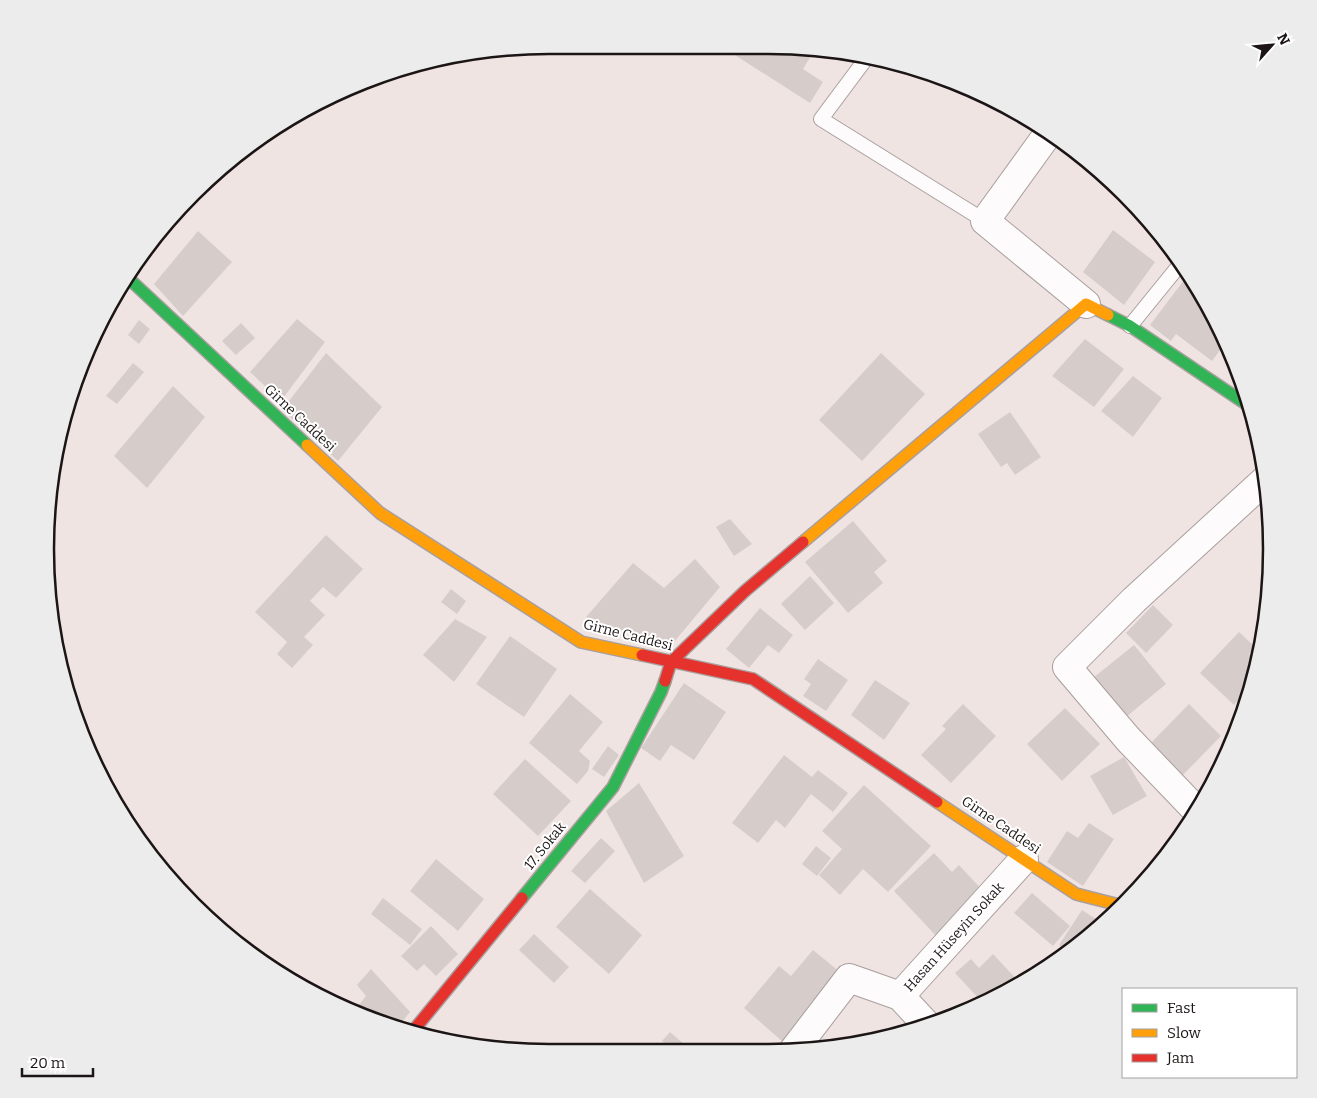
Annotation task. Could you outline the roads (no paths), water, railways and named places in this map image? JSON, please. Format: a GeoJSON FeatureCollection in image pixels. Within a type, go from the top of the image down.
{"type":"FeatureCollection","features":[{"type":"Feature","properties":{"kind":"street"},"geometry":{"type":"LineString","coordinates":[[1045,138],[985,221],[1086,304],[1130,326],[1240,400]]}},
{"type":"Feature","properties":{"kind":"street","name":"Girne Caddesi"},"geometry":{"type":"LineString","coordinates":[[132,282],[380,513],[581,642],[753,679],[1076,894],[1113,904]]}},
{"type":"Feature","properties":{"kind":"street"},"geometry":{"type":"LineString","coordinates":[[671,662],[746,591],[1086,304]]}},
{"type":"Feature","properties":{"kind":"street"},"geometry":{"type":"LineString","coordinates":[[1192,805],[1128,739],[1067,667],[1134,600],[1259,485]]}},
{"type":"Feature","properties":{"kind":"street","name":"17. Sokak"},"geometry":{"type":"LineString","coordinates":[[417,1026],[613,787],[661,692],[671,662]]}},
{"type":"Feature","properties":{"kind":"street","name":"Hasan Hüseyin Sokak"},"geometry":{"type":"LineString","coordinates":[[799,1043],[850,978],[900,996],[1024,859]]}},
{"type":"Feature","properties":{"kind":"street"},"geometry":{"type":"LineString","coordinates":[[900,996],[922,1019]]}},
{"type":"Feature","properties":{"kind":"lane"},"geometry":{"type":"LineString","coordinates":[[863,63],[821,119],[985,221]]}},
{"type":"Feature","properties":{"kind":"lane"},"geometry":{"type":"LineString","coordinates":[[1130,326],[1176,269]]}}]}
